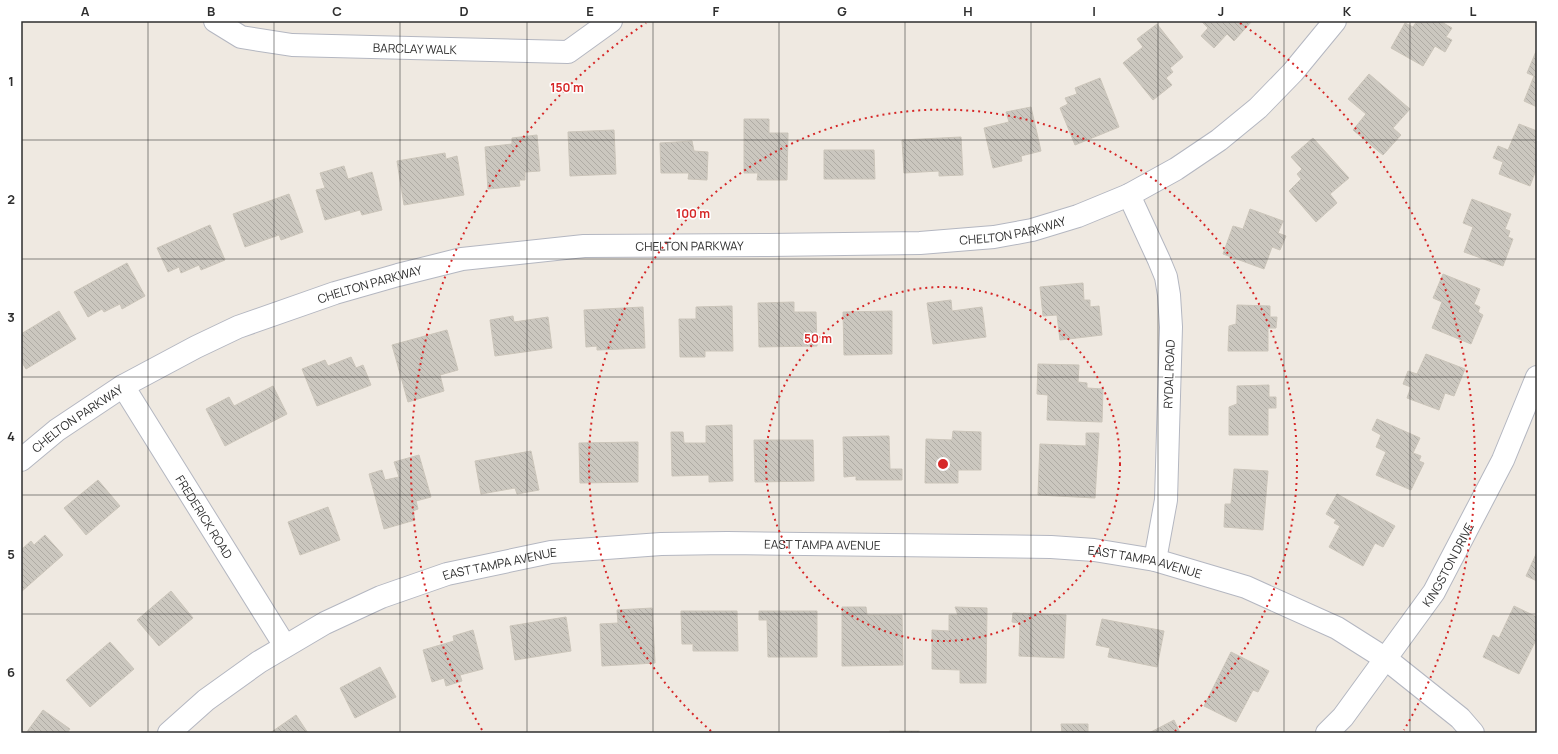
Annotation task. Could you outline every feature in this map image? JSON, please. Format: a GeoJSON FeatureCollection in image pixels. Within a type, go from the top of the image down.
{"type":"FeatureCollection","features":[{"type":"Feature","properties":{"kind":"street","name":"BARCLAY WALK"},"geometry":{"type":"LineString","coordinates":[[215,21],[241,37],[292,45],[568,52],[611,21]]}},
{"type":"Feature","properties":{"kind":"street","name":"CHELTON PARKWAY"},"geometry":{"type":"LineString","coordinates":[[21,460],[57,430],[123,386],[196,347],[253,321],[335,293],[462,259],[584,246],[920,243],[994,237],[1032,230],[1078,216],[1129,195],[1176,169],[1219,140],[1258,108],[1293,72],[1335,21]]}},
{"type":"Feature","properties":{"kind":"street","name":"RYDAL ROAD"},"geometry":{"type":"LineString","coordinates":[[1129,195],[1166,277],[1169,295],[1171,327],[1166,500],[1155,560]]}},
{"type":"Feature","properties":{"kind":"street","name":"KINGSTON DRIVE"},"geometry":{"type":"LineString","coordinates":[[1327,733],[1343,717],[1438,586],[1503,460],[1537,377]]}},
{"type":"Feature","properties":{"kind":"street","name":"FREDERICK ROAD"},"geometry":{"type":"LineString","coordinates":[[123,386],[285,646]]}},
{"type":"Feature","properties":{"kind":"street","name":"EAST TAMPA AVENUE"},"geometry":{"type":"LineString","coordinates":[[169,733],[206,700],[259,662],[325,623],[381,597],[447,574],[551,552],[661,544],[727,543],[915,546],[1051,546],[1094,550],[1155,560],[1246,587],[1337,628],[1386,659],[1460,718],[1473,733]]}},
{"type":"Feature","properties":{"kind":"building"},"geometry":{"type":"Polygon","coordinates":[[[1201,21],[1252,21],[1234,41],[1227,34],[1214,48],[1201,36],[1208,28],[1201,21]]]}},
{"type":"Feature","properties":{"kind":"building"},"geometry":{"type":"Polygon","coordinates":[[[1417,21],[1440,21],[1452,28],[1446,37],[1452,40],[1445,52],[1435,46],[1423,66],[1391,48],[1405,23],[1413,27],[1417,21]]]}},
{"type":"Feature","properties":{"kind":"building"},"geometry":{"type":"Polygon","coordinates":[[[1157,24],[1183,57],[1170,68],[1173,72],[1166,78],[1172,85],[1153,100],[1123,63],[1143,47],[1137,39],[1157,24]]]}},
{"type":"Feature","properties":{"kind":"building"},"geometry":{"type":"Polygon","coordinates":[[[1537,49],[1537,107],[1524,101],[1534,76],[1527,73],[1537,49]]]}},
{"type":"Feature","properties":{"kind":"building"},"geometry":{"type":"Polygon","coordinates":[[[1369,74],[1410,109],[1393,128],[1401,135],[1383,155],[1353,130],[1366,114],[1348,99],[1369,74]]]}},
{"type":"Feature","properties":{"kind":"building"},"geometry":{"type":"Polygon","coordinates":[[[1100,78],[1119,127],[1075,145],[1060,108],[1068,104],[1065,98],[1077,94],[1075,88],[1100,78]]]}},
{"type":"Feature","properties":{"kind":"building"},"geometry":{"type":"Polygon","coordinates":[[[1031,107],[1041,151],[1021,156],[1022,161],[993,168],[984,128],[1009,122],[1006,112],[1031,107]]]}},
{"type":"Feature","properties":{"kind":"building"},"geometry":{"type":"Polygon","coordinates":[[[744,119],[769,119],[769,133],[788,133],[787,180],[757,180],[758,173],[744,173],[744,119]]]}},
{"type":"Feature","properties":{"kind":"building"},"geometry":{"type":"Polygon","coordinates":[[[1519,124],[1537,131],[1537,167],[1530,186],[1499,174],[1503,162],[1493,158],[1498,146],[1508,150],[1519,124]]]}},
{"type":"Feature","properties":{"kind":"building"},"geometry":{"type":"Polygon","coordinates":[[[614,130],[616,174],[570,176],[568,132],[614,130]]]}},
{"type":"Feature","properties":{"kind":"building"},"geometry":{"type":"Polygon","coordinates":[[[537,135],[540,171],[525,172],[525,180],[519,180],[520,186],[488,189],[485,147],[512,144],[512,138],[537,135]]]}},
{"type":"Feature","properties":{"kind":"building"},"geometry":{"type":"Polygon","coordinates":[[[961,137],[963,175],[939,176],[939,171],[904,173],[902,140],[961,137]]]}},
{"type":"Feature","properties":{"kind":"building"},"geometry":{"type":"Polygon","coordinates":[[[1313,138],[1349,178],[1330,194],[1337,203],[1316,222],[1289,191],[1301,179],[1297,174],[1302,169],[1291,157],[1313,138]]]}},
{"type":"Feature","properties":{"kind":"building"},"geometry":{"type":"Polygon","coordinates":[[[692,141],[694,151],[708,152],[707,180],[688,179],[689,173],[661,173],[660,143],[692,141]]]}},
{"type":"Feature","properties":{"kind":"building"},"geometry":{"type":"Polygon","coordinates":[[[824,150],[874,150],[875,179],[824,179],[824,150]]]}},
{"type":"Feature","properties":{"kind":"building"},"geometry":{"type":"Polygon","coordinates":[[[445,153],[446,159],[457,156],[464,195],[404,205],[397,161],[445,153]]]}},
{"type":"Feature","properties":{"kind":"building"},"geometry":{"type":"Polygon","coordinates":[[[344,166],[348,179],[372,172],[382,210],[362,215],[360,210],[325,220],[316,190],[325,188],[320,173],[344,166]]]}},
{"type":"Feature","properties":{"kind":"building"},"geometry":{"type":"Polygon","coordinates":[[[289,194],[303,232],[281,240],[279,235],[245,247],[233,214],[289,194]]]}},
{"type":"Feature","properties":{"kind":"building"},"geometry":{"type":"Polygon","coordinates":[[[1472,199],[1511,214],[1505,229],[1510,231],[1508,237],[1513,239],[1503,266],[1464,252],[1473,227],[1463,223],[1472,199]]]}},
{"type":"Feature","properties":{"kind":"building"},"geometry":{"type":"Polygon","coordinates":[[[1250,209],[1283,221],[1278,233],[1286,236],[1280,250],[1272,247],[1264,269],[1223,254],[1233,226],[1243,229],[1250,209]]]}},
{"type":"Feature","properties":{"kind":"building"},"geometry":{"type":"Polygon","coordinates":[[[210,225],[225,260],[201,270],[199,265],[181,273],[179,267],[168,272],[157,248],[210,225]]]}},
{"type":"Feature","properties":{"kind":"building"},"geometry":{"type":"Polygon","coordinates":[[[127,263],[145,296],[122,309],[120,304],[104,312],[102,309],[88,317],[74,292],[127,263]]]}},
{"type":"Feature","properties":{"kind":"building"},"geometry":{"type":"Polygon","coordinates":[[[1443,274],[1480,289],[1474,304],[1480,307],[1478,312],[1483,315],[1471,344],[1432,328],[1442,302],[1433,298],[1443,274]]]}},
{"type":"Feature","properties":{"kind":"building"},"geometry":{"type":"Polygon","coordinates":[[[1083,283],[1084,300],[1090,300],[1090,307],[1099,306],[1102,335],[1060,340],[1057,315],[1043,316],[1040,287],[1083,283]]]}},
{"type":"Feature","properties":{"kind":"building"},"geometry":{"type":"Polygon","coordinates":[[[951,300],[952,311],[982,307],[986,337],[933,344],[927,303],[951,300]]]}},
{"type":"Feature","properties":{"kind":"building"},"geometry":{"type":"Polygon","coordinates":[[[794,302],[794,312],[816,312],[817,346],[759,347],[758,303],[794,302]]]}},
{"type":"Feature","properties":{"kind":"building"},"geometry":{"type":"Polygon","coordinates":[[[1237,305],[1270,306],[1270,317],[1277,317],[1276,328],[1268,328],[1268,351],[1228,351],[1229,326],[1236,324],[1237,305]]]}},
{"type":"Feature","properties":{"kind":"building"},"geometry":{"type":"Polygon","coordinates":[[[732,306],[733,351],[705,351],[705,357],[680,357],[679,319],[696,319],[696,307],[732,306]]]}},
{"type":"Feature","properties":{"kind":"building"},"geometry":{"type":"Polygon","coordinates":[[[643,307],[645,348],[597,350],[597,346],[586,347],[584,310],[643,307]]]}},
{"type":"Feature","properties":{"kind":"building"},"geometry":{"type":"Polygon","coordinates":[[[59,311],[76,339],[26,369],[21,361],[21,334],[59,311]]]}},
{"type":"Feature","properties":{"kind":"building"},"geometry":{"type":"Polygon","coordinates":[[[892,311],[892,354],[844,355],[843,312],[892,311]]]}},
{"type":"Feature","properties":{"kind":"building"},"geometry":{"type":"Polygon","coordinates":[[[513,316],[514,322],[548,317],[552,348],[495,356],[490,320],[513,316]]]}},
{"type":"Feature","properties":{"kind":"building"},"geometry":{"type":"Polygon","coordinates":[[[447,330],[458,370],[440,375],[444,391],[408,402],[392,345],[447,330]]]}},
{"type":"Feature","properties":{"kind":"building"},"geometry":{"type":"Polygon","coordinates":[[[1426,354],[1465,369],[1454,396],[1445,393],[1439,410],[1407,398],[1411,387],[1403,384],[1408,371],[1417,374],[1426,354]]]}},
{"type":"Feature","properties":{"kind":"building"},"geometry":{"type":"Polygon","coordinates":[[[351,357],[356,368],[363,365],[371,385],[317,406],[302,369],[325,360],[328,366],[351,357]]]}},
{"type":"Feature","properties":{"kind":"building"},"geometry":{"type":"Polygon","coordinates":[[[1038,364],[1079,365],[1078,382],[1087,383],[1087,388],[1103,389],[1102,422],[1047,420],[1048,395],[1037,394],[1038,364]]]}},
{"type":"Feature","properties":{"kind":"building"},"geometry":{"type":"Polygon","coordinates":[[[1269,385],[1269,397],[1276,397],[1276,408],[1268,408],[1268,435],[1229,435],[1229,407],[1237,404],[1237,386],[1269,385]]]}},
{"type":"Feature","properties":{"kind":"building"},"geometry":{"type":"Polygon","coordinates":[[[273,386],[287,414],[225,446],[206,409],[229,397],[234,406],[273,386]]]}},
{"type":"Feature","properties":{"kind":"building"},"geometry":{"type":"Polygon","coordinates":[[[1377,419],[1420,438],[1413,453],[1421,456],[1419,461],[1424,463],[1411,490],[1376,475],[1386,452],[1376,447],[1381,435],[1372,430],[1377,419]]]}},
{"type":"Feature","properties":{"kind":"building"},"geometry":{"type":"Polygon","coordinates":[[[732,425],[733,481],[709,482],[709,475],[672,476],[671,432],[683,432],[684,443],[706,443],[706,426],[732,425]]]}},
{"type":"Feature","properties":{"kind":"building"},"geometry":{"type":"Polygon","coordinates":[[[953,431],[981,432],[981,470],[958,470],[958,483],[925,483],[926,439],[952,440],[953,431]]]}},
{"type":"Feature","properties":{"kind":"building"},"geometry":{"type":"Polygon","coordinates":[[[1086,433],[1099,433],[1095,498],[1038,495],[1040,444],[1086,446],[1086,433]]]}},
{"type":"Feature","properties":{"kind":"building"},"geometry":{"type":"Polygon","coordinates":[[[889,436],[890,469],[902,469],[902,480],[856,480],[856,476],[844,477],[843,437],[889,436]]]}},
{"type":"Feature","properties":{"kind":"building"},"geometry":{"type":"Polygon","coordinates":[[[754,440],[813,440],[814,481],[755,482],[754,440]]]}},
{"type":"Feature","properties":{"kind":"building"},"geometry":{"type":"Polygon","coordinates":[[[638,442],[638,482],[580,483],[579,443],[638,442]]]}},
{"type":"Feature","properties":{"kind":"building"},"geometry":{"type":"Polygon","coordinates":[[[531,451],[539,490],[517,494],[515,488],[481,494],[475,461],[531,451]]]}},
{"type":"Feature","properties":{"kind":"building"},"geometry":{"type":"Polygon","coordinates":[[[419,455],[431,497],[416,501],[418,509],[413,511],[415,520],[384,529],[369,474],[382,470],[385,480],[399,477],[394,462],[419,455]]]}},
{"type":"Feature","properties":{"kind":"building"},"geometry":{"type":"Polygon","coordinates":[[[1234,469],[1268,471],[1263,530],[1224,527],[1225,504],[1231,504],[1234,469]]]}},
{"type":"Feature","properties":{"kind":"building"},"geometry":{"type":"Polygon","coordinates":[[[98,480],[120,506],[86,535],[64,508],[98,480]]]}},
{"type":"Feature","properties":{"kind":"building"},"geometry":{"type":"Polygon","coordinates":[[[1337,494],[1395,526],[1383,547],[1375,543],[1363,566],[1329,547],[1340,526],[1334,523],[1336,520],[1326,514],[1337,494]]]}},
{"type":"Feature","properties":{"kind":"building"},"geometry":{"type":"Polygon","coordinates":[[[328,507],[340,540],[300,555],[288,522],[328,507]]]}},
{"type":"Feature","properties":{"kind":"building"},"geometry":{"type":"Polygon","coordinates":[[[45,535],[63,555],[21,592],[21,550],[31,541],[34,545],[45,535]]]}},
{"type":"Feature","properties":{"kind":"building"},"geometry":{"type":"Polygon","coordinates":[[[1537,552],[1537,581],[1526,576],[1537,552]]]}},
{"type":"Feature","properties":{"kind":"building"},"geometry":{"type":"Polygon","coordinates":[[[171,591],[193,618],[159,646],[137,620],[171,591]]]}},
{"type":"Feature","properties":{"kind":"building"},"geometry":{"type":"Polygon","coordinates":[[[1514,606],[1537,617],[1537,638],[1519,674],[1483,657],[1493,635],[1499,638],[1514,606]]]}},
{"type":"Feature","properties":{"kind":"building"},"geometry":{"type":"Polygon","coordinates":[[[842,607],[866,607],[867,615],[902,615],[903,665],[842,666],[842,607]]]}},
{"type":"Feature","properties":{"kind":"building"},"geometry":{"type":"Polygon","coordinates":[[[955,607],[987,608],[986,683],[960,683],[960,670],[932,669],[932,630],[949,631],[949,615],[958,615],[955,607]]]}},
{"type":"Feature","properties":{"kind":"building"},"geometry":{"type":"Polygon","coordinates":[[[652,608],[655,663],[602,666],[600,624],[618,623],[617,610],[652,608]]]}},
{"type":"Feature","properties":{"kind":"building"},"geometry":{"type":"Polygon","coordinates":[[[681,611],[737,611],[738,651],[693,651],[693,644],[682,644],[681,611]]]}},
{"type":"Feature","properties":{"kind":"building"},"geometry":{"type":"Polygon","coordinates":[[[759,611],[817,611],[817,657],[768,657],[767,620],[759,620],[759,611]]]}},
{"type":"Feature","properties":{"kind":"building"},"geometry":{"type":"Polygon","coordinates":[[[1013,613],[1066,615],[1064,658],[1019,656],[1020,623],[1012,622],[1013,613]]]}},
{"type":"Feature","properties":{"kind":"building"},"geometry":{"type":"Polygon","coordinates":[[[566,617],[571,651],[515,660],[510,626],[566,617]]]}},
{"type":"Feature","properties":{"kind":"building"},"geometry":{"type":"Polygon","coordinates":[[[1102,619],[1164,631],[1157,667],[1108,657],[1110,648],[1096,645],[1102,619]]]}},
{"type":"Feature","properties":{"kind":"building"},"geometry":{"type":"Polygon","coordinates":[[[473,630],[483,669],[460,675],[462,681],[446,686],[444,678],[432,682],[423,650],[454,641],[453,636],[473,630]]]}},
{"type":"Feature","properties":{"kind":"building"},"geometry":{"type":"Polygon","coordinates":[[[110,642],[134,669],[90,707],[66,680],[110,642]]]}},
{"type":"Feature","properties":{"kind":"building"},"geometry":{"type":"Polygon","coordinates":[[[1231,652],[1269,671],[1258,692],[1253,690],[1236,722],[1204,706],[1231,652]]]}},
{"type":"Feature","properties":{"kind":"building"},"geometry":{"type":"Polygon","coordinates":[[[380,667],[396,697],[355,718],[340,688],[380,667]]]}},
{"type":"Feature","properties":{"kind":"building"},"geometry":{"type":"Polygon","coordinates":[[[43,710],[70,729],[67,733],[26,733],[43,710]]]}},
{"type":"Feature","properties":{"kind":"building"},"geometry":{"type":"Polygon","coordinates":[[[296,715],[308,733],[270,733],[296,715]]]}},
{"type":"Feature","properties":{"kind":"building"},"geometry":{"type":"Polygon","coordinates":[[[1174,720],[1180,733],[1149,733],[1174,720]]]}},
{"type":"Feature","properties":{"kind":"building"},"geometry":{"type":"Polygon","coordinates":[[[1061,724],[1088,724],[1088,733],[1062,733],[1061,724]]]}},
{"type":"Feature","properties":{"kind":"building"},"geometry":{"type":"Polygon","coordinates":[[[890,731],[919,731],[919,733],[890,733],[890,731]]]}}]}
